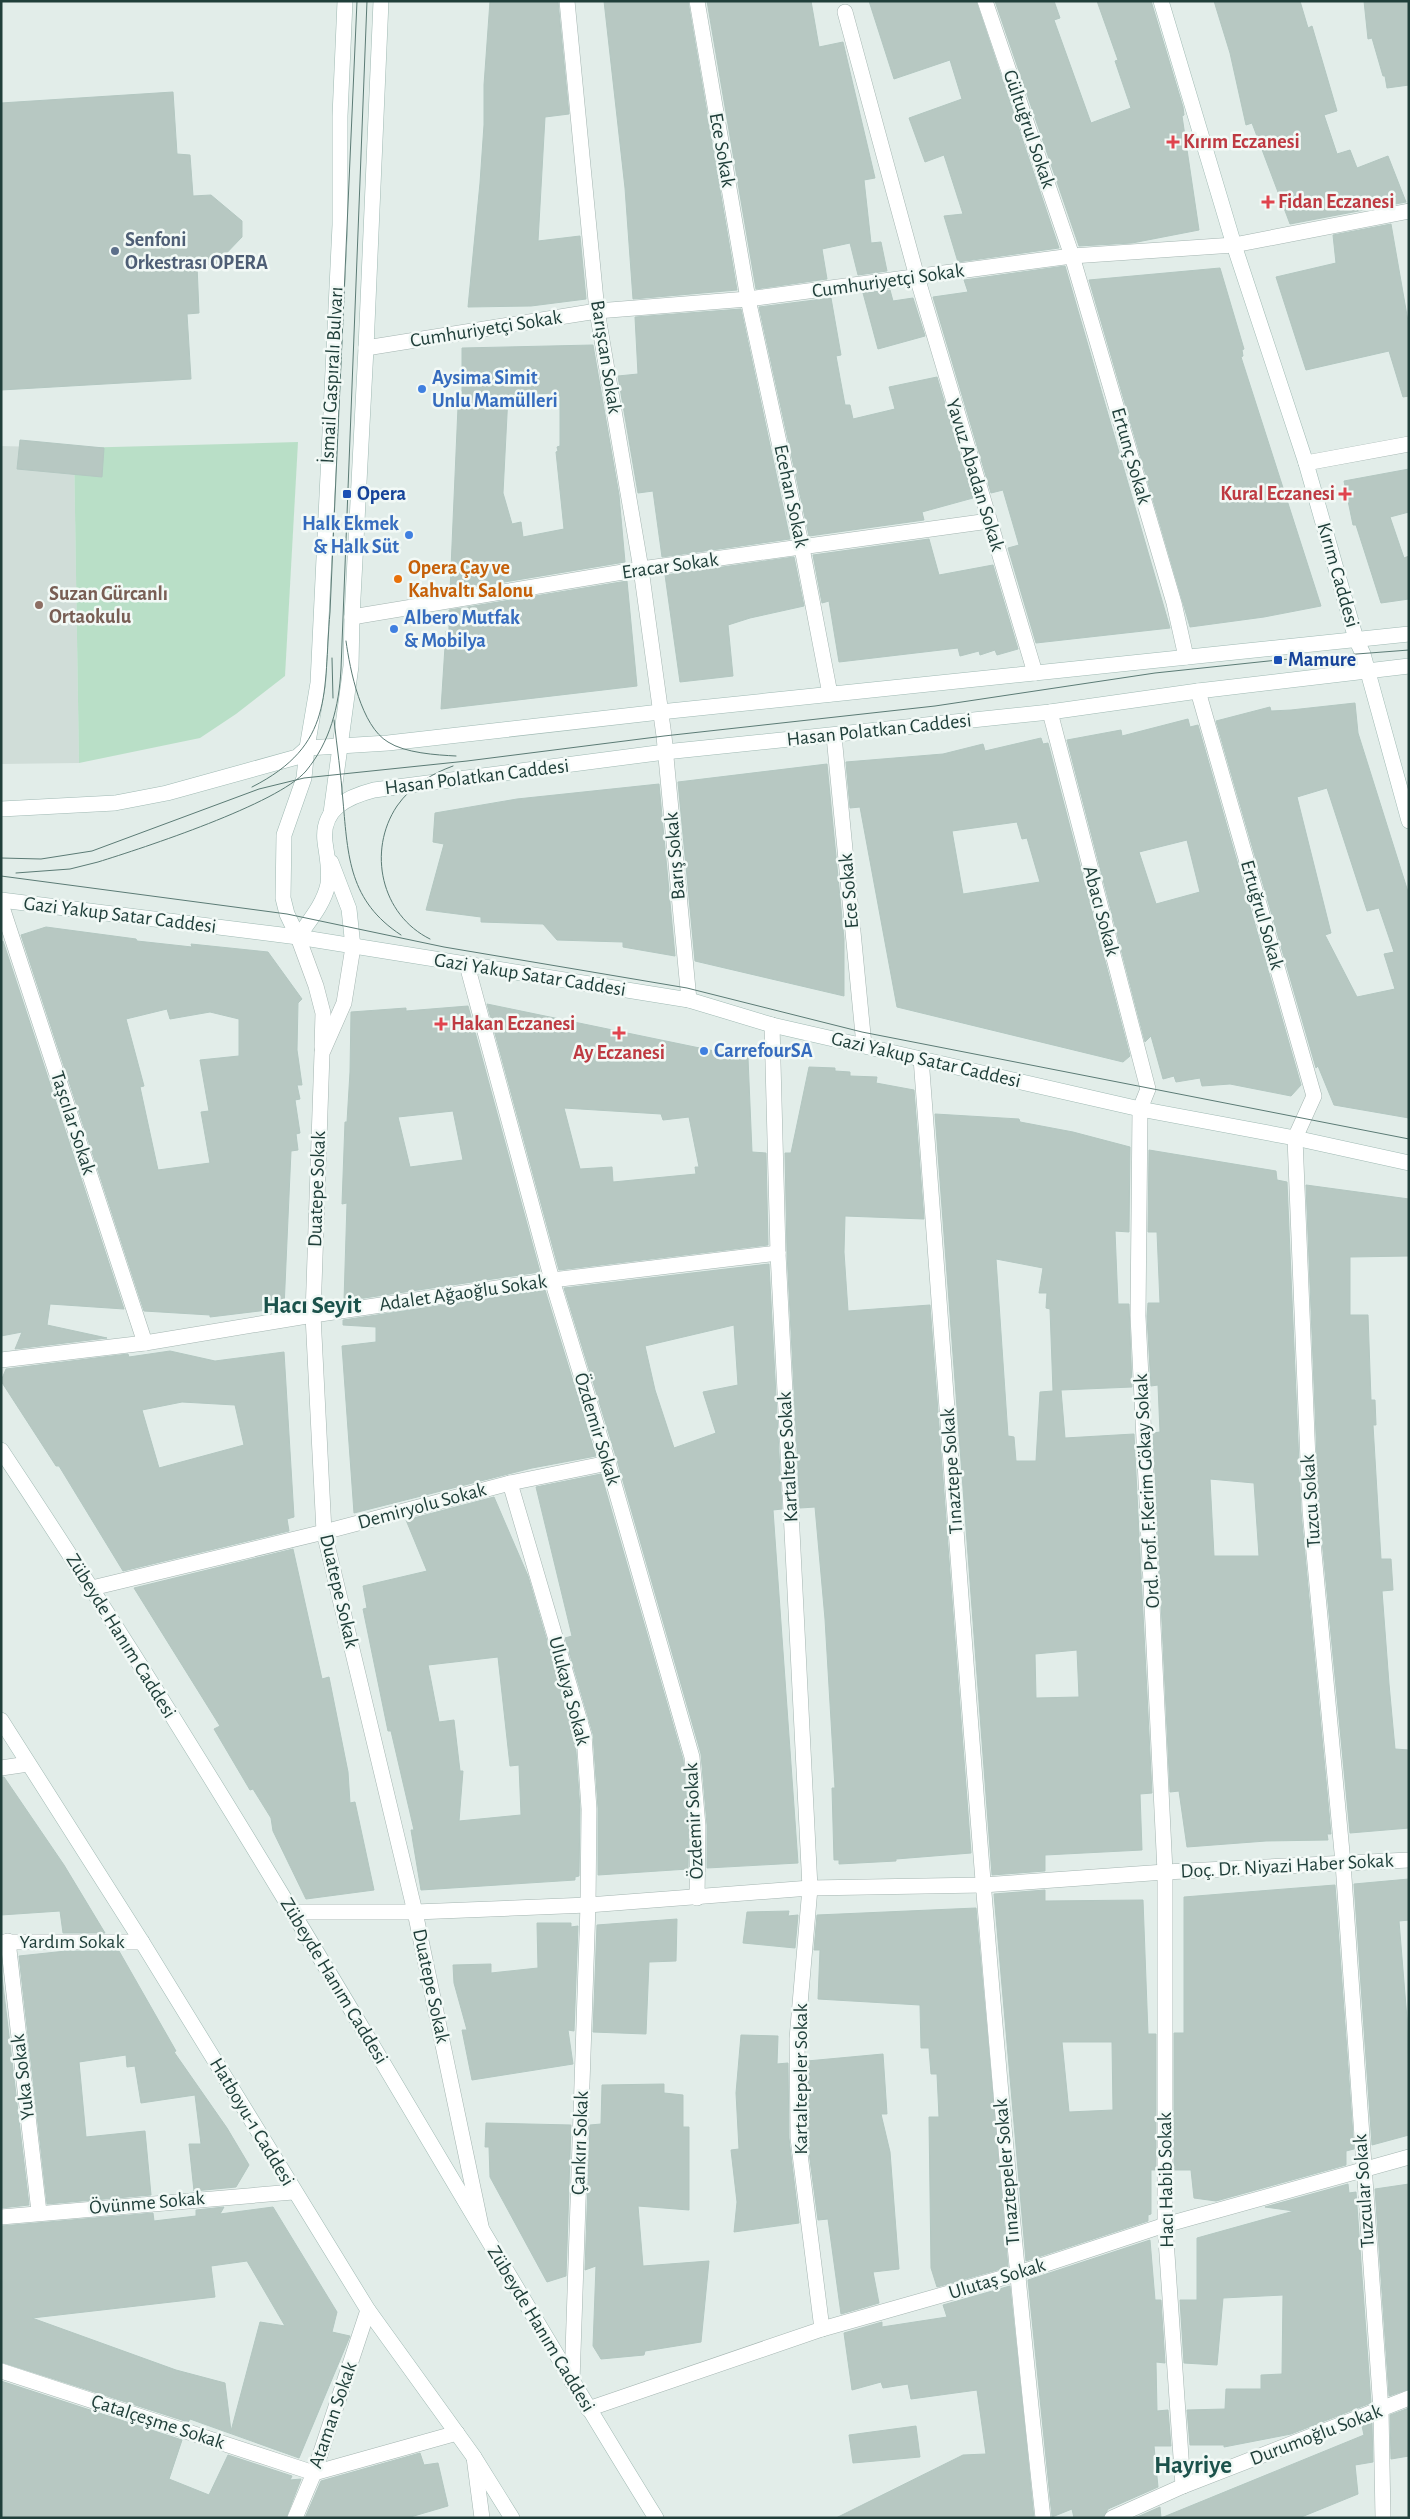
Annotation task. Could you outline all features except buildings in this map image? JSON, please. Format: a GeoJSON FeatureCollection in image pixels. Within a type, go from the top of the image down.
{"type":"FeatureCollection","features":[{"type":"Feature","properties":{"kind":"street","name":"İsmail Gaspıralı Bulvarı"},"geometry":{"type":"LineString","coordinates":[[322,1053],[323,1013],[316,986],[298,937],[287,914],[283,898],[284,835],[304,778],[318,683],[340,225],[340,116],[345,1]]}},
{"type":"Feature","properties":{"kind":"street"},"geometry":{"type":"LineString","coordinates":[[298,937],[325,895],[329,872],[329,856],[325,834],[330,815],[351,666],[381,1]]}},
{"type":"Feature","properties":{"kind":"street","name":"Barışcan Sokak"},"geometry":{"type":"LineString","coordinates":[[567,1],[597,311],[642,569],[660,712]]}},
{"type":"Feature","properties":{"kind":"street","name":"Ece Sokak"},"geometry":{"type":"LineString","coordinates":[[697,1],[748,299]]}},
{"type":"Feature","properties":{"kind":"street","name":"Gültuğrul Sokak"},"geometry":{"type":"LineString","coordinates":[[985,1],[1072,256]]}},
{"type":"Feature","properties":{"kind":"street","name":"Kırım Caddesi"},"geometry":{"type":"LineString","coordinates":[[1161,1],[1234,245],[1306,463],[1409,822]]}},
{"type":"Feature","properties":{"kind":"street","name":"Yavuz Abadan Sokak"},"geometry":{"type":"LineString","coordinates":[[845,12],[917,277],[1035,673]]}},
{"type":"Feature","properties":{"kind":"street","name":"Cumhuriyetçi Sokak"},"geometry":{"type":"LineString","coordinates":[[366,348],[597,311],[748,299],[1072,256],[1234,245],[1409,211]]}},
{"type":"Feature","properties":{"kind":"street","name":"Ertunç Sokak"},"geometry":{"type":"LineString","coordinates":[[1072,256],[1174,603],[1186,657]]}},
{"type":"Feature","properties":{"kind":"street","name":"Ecehan Sokak"},"geometry":{"type":"LineString","coordinates":[[748,299],[802,548],[830,694]]}},
{"type":"Feature","properties":{"kind":"street"},"geometry":{"type":"LineString","coordinates":[[1306,463],[1409,444]]}},
{"type":"Feature","properties":{"kind":"street","name":"Eracar Sokak"},"geometry":{"type":"LineString","coordinates":[[352,617],[642,569],[989,521]]}},
{"type":"Feature","properties":{"kind":"street"},"geometry":{"type":"LineString","coordinates":[[1,809],[115,803],[167,793],[297,757],[307,748],[340,744],[388,743],[660,712],[1409,634]]}},
{"type":"Feature","properties":{"kind":"street","name":"Hasan Polatkan Caddesi"},"geometry":{"type":"LineString","coordinates":[[330,815],[337,805],[350,797],[383,789],[665,752],[834,736],[1050,712],[1198,691],[1409,666]]}},
{"type":"Feature","properties":{"kind":"street","name":"Ertuğrul Sokak"},"geometry":{"type":"LineString","coordinates":[[1198,691],[1314,1096],[1295,1138]]}},
{"type":"Feature","properties":{"kind":"street","name":"Barış Sokak"},"geometry":{"type":"LineString","coordinates":[[660,712],[689,1000]]}},
{"type":"Feature","properties":{"kind":"street","name":"Abacı Sokak"},"geometry":{"type":"LineString","coordinates":[[1050,712],[1148,1089],[1140,1109]]}},
{"type":"Feature","properties":{"kind":"street","name":"Ece Sokak"},"geometry":{"type":"LineString","coordinates":[[834,736],[864,1045]]}},
{"type":"Feature","properties":{"kind":"street","name":"Duatepe Sokak"},"geometry":{"type":"LineString","coordinates":[[329,856],[349,909],[353,946],[344,1003],[322,1053],[313,1315],[324,1532],[415,1912],[482,2228]]}},
{"type":"Feature","properties":{"kind":"street","name":"Gazi Yakup Satar Caddesi"},"geometry":{"type":"LineString","coordinates":[[1,900],[298,937],[689,1000],[772,1025],[1140,1109],[1295,1138],[1409,1163]]}},
{"type":"Feature","properties":{"kind":"street","name":"Taşcılar Sokak"},"geometry":{"type":"LineString","coordinates":[[1,904],[145,1342]]}},
{"type":"Feature","properties":{"kind":"street","name":"Özdemir Sokak"},"geometry":{"type":"LineString","coordinates":[[467,965],[552,1280],[608,1463],[692,1758],[698,1826],[697,1898]]}},
{"type":"Feature","properties":{"kind":"street","name":"Kartaltepe Sokak"},"geometry":{"type":"LineString","coordinates":[[772,1025],[778,1253],[810,1888]]}},
{"type":"Feature","properties":{"kind":"street","name":"Tınaztepe Sokak"},"geometry":{"type":"LineString","coordinates":[[921,1058],[983,1885]]}},
{"type":"Feature","properties":{"kind":"street","name":"Ord. Prof. F.Kerim Gökay Sokak"},"geometry":{"type":"LineString","coordinates":[[1140,1109],[1138,1316],[1165,1872]]}},
{"type":"Feature","properties":{"kind":"street","name":"Tuzcu Sokak"},"geometry":{"type":"LineString","coordinates":[[1295,1138],[1310,1510],[1343,1863]]}},
{"type":"Feature","properties":{"kind":"street","name":"Adalet Ağaoğlu Sokak"},"geometry":{"type":"LineString","coordinates":[[1,1360],[145,1342],[552,1280],[778,1253]]}},
{"type":"Feature","properties":{"kind":"street","name":"Zübeyde Hanım Caddesi"},"geometry":{"type":"LineString","coordinates":[[1,1450],[92,1588],[293,1912],[588,2409],[656,2518]]}},
{"type":"Feature","properties":{"kind":"street","name":"Demiryolu Sokak"},"geometry":{"type":"LineString","coordinates":[[92,1588],[324,1532],[510,1483],[608,1463]]}},
{"type":"Feature","properties":{"kind":"street","name":"Ulukaya Sokak"},"geometry":{"type":"LineString","coordinates":[[510,1483],[584,1735],[589,1809],[588,1905]]}},
{"type":"Feature","properties":{"kind":"street","name":"Hatboyu-1 Caddesi"},"geometry":{"type":"LineString","coordinates":[[1,1720],[142,1942],[368,2310],[457,2432],[512,2518]]}},
{"type":"Feature","properties":{"kind":"street"},"geometry":{"type":"LineString","coordinates":[[1,1768],[28,1764]]}},
{"type":"Feature","properties":{"kind":"street","name":"Doç. Dr. Niyazi Haber Sokak"},"geometry":{"type":"LineString","coordinates":[[293,1912],[415,1912],[588,1905],[810,1888],[983,1885],[1165,1872],[1409,1860]]}},
{"type":"Feature","properties":{"kind":"street","name":"Tuzcular Sokak"},"geometry":{"type":"LineString","coordinates":[[1343,1863],[1381,2410],[1383,2518]]}},
{"type":"Feature","properties":{"kind":"street","name":"Hacı Habib Sokak"},"geometry":{"type":"LineString","coordinates":[[1165,1872],[1165,2225],[1183,2486]]}},
{"type":"Feature","properties":{"kind":"street","name":"Tınaztepeler Sokak"},"geometry":{"type":"LineString","coordinates":[[983,1885],[1016,2274],[1043,2518]]}},
{"type":"Feature","properties":{"kind":"street","name":"Kartaltepeler Sokak"},"geometry":{"type":"LineString","coordinates":[[810,1888],[797,2039],[798,2138],[822,2328]]}},
{"type":"Feature","properties":{"kind":"street","name":"Çankırı Sokak"},"geometry":{"type":"LineString","coordinates":[[572,2382],[588,1905]]}},
{"type":"Feature","properties":{"kind":"street","name":"Yardım Sokak"},"geometry":{"type":"LineString","coordinates":[[5,1941],[142,1942]]}},
{"type":"Feature","properties":{"kind":"street","name":"Yuka Sokak"},"geometry":{"type":"LineString","coordinates":[[5,1941],[39,2212]]}},
{"type":"Feature","properties":{"kind":"street","name":"Ulutaş Sokak"},"geometry":{"type":"LineString","coordinates":[[588,2409],[822,2328],[1016,2274],[1165,2225],[1363,2168],[1409,2157]]}},
{"type":"Feature","properties":{"kind":"street","name":"Övünme Sokak"},"geometry":{"type":"LineString","coordinates":[[1,2216],[294,2192]]}},
{"type":"Feature","properties":{"kind":"street","name":"Ataman Sokak"},"geometry":{"type":"LineString","coordinates":[[295,2518],[314,2473],[368,2310]]}},
{"type":"Feature","properties":{"kind":"street","name":"Çatalçeşme Sokak"},"geometry":{"type":"LineString","coordinates":[[1,2370],[314,2473]]}},
{"type":"Feature","properties":{"kind":"street","name":"Durumoğlu Sokak"},"geometry":{"type":"LineString","coordinates":[[1112,2518],[1183,2486],[1409,2398]]}},
{"type":"Feature","properties":{"kind":"street"},"geometry":{"type":"LineString","coordinates":[[314,2473],[457,2432]]}},
{"type":"Feature","properties":{"kind":"street"},"geometry":{"type":"LineString","coordinates":[[474,2457],[482,2518]]}},
{"type":"Feature","properties":{"kind":"shaded area","name":"Suzan Gürcanlı Ortaokulu"},"geometry":{"type":"Polygon","coordinates":[[[1,446],[74,448],[79,763],[1,764],[1,446]]]}},
{"type":"Feature","properties":{"kind":"green space"},"geometry":{"type":"Polygon","coordinates":[[[298,442],[285,676],[236,714],[200,738],[79,763],[74,448],[298,442]]]}},
{"type":"Feature","properties":{"kind":"tram line"},"geometry":{"type":"LineString","coordinates":[[252,787],[279,771],[298,753],[311,735],[320,714],[324,692],[330,612],[357,1]]}},
{"type":"Feature","properties":{"kind":"tram line"},"geometry":{"type":"LineString","coordinates":[[16,873],[70,869],[98,862],[146,847],[240,811],[291,784],[306,771],[327,736],[338,697],[341,669],[367,1]]}},
{"type":"Feature","properties":{"kind":"tram line"},"geometry":{"type":"LineString","coordinates":[[346,641],[350,667],[358,696],[371,724],[379,734],[388,742],[403,749],[421,753],[456,756]]}},
{"type":"Feature","properties":{"kind":"tram line"},"geometry":{"type":"LineString","coordinates":[[1,858],[41,859],[92,851],[259,789],[304,778],[467,761],[664,736],[935,706],[1155,673],[1278,660],[1409,650]]}},
{"type":"Feature","properties":{"kind":"tram line"},"geometry":{"type":"LineString","coordinates":[[332,658],[333,698]]}},
{"type":"Feature","properties":{"kind":"tram line"},"geometry":{"type":"LineString","coordinates":[[334,720],[347,841],[354,876],[371,908],[384,922],[401,935]]}},
{"type":"Feature","properties":{"kind":"tram line"},"geometry":{"type":"LineString","coordinates":[[430,939],[413,928],[400,914],[390,898],[381,862],[383,842],[388,824],[397,806],[409,792],[437,773],[453,766]]}},
{"type":"Feature","properties":{"kind":"tram line"},"geometry":{"type":"LineString","coordinates":[[1,876],[287,914],[444,947],[687,988],[862,1032],[1409,1139]]}},
{"type":"Feature","properties":{"kind":"place","name":"Kırım Eczanesi"},"geometry":{"type":"Point","coordinates":[1173,142]}},
{"type":"Feature","properties":{"kind":"place","name":"Fidan Eczanesi"},"geometry":{"type":"Point","coordinates":[1268,202]}},
{"type":"Feature","properties":{"kind":"place","name":"Senfoni Orkestrası OPERA"},"geometry":{"type":"Point","coordinates":[115,251]}},
{"type":"Feature","properties":{"kind":"place","name":"Aysima Simit Unlu Mamülleri"},"geometry":{"type":"Point","coordinates":[422,389]}},
{"type":"Feature","properties":{"kind":"place","name":"Opera"},"geometry":{"type":"Point","coordinates":[347,494]}},
{"type":"Feature","properties":{"kind":"place","name":"Kural Eczanesi"},"geometry":{"type":"Point","coordinates":[1345,494]}},
{"type":"Feature","properties":{"kind":"place","name":"Halk Ekmek & Halk Süt"},"geometry":{"type":"Point","coordinates":[409,535]}},
{"type":"Feature","properties":{"kind":"place","name":"Opera Çay ve Kahvaltı Salonu"},"geometry":{"type":"Point","coordinates":[398,579]}},
{"type":"Feature","properties":{"kind":"place","name":"Suzan Gürcanlı Ortaokulu"},"geometry":{"type":"Point","coordinates":[39,605]}},
{"type":"Feature","properties":{"kind":"place","name":"Albero Mutfak & Mobilya"},"geometry":{"type":"Point","coordinates":[394,629]}},
{"type":"Feature","properties":{"kind":"place","name":"Mamure"},"geometry":{"type":"Point","coordinates":[1278,660]}},
{"type":"Feature","properties":{"kind":"place","name":"Hakan Eczanesi"},"geometry":{"type":"Point","coordinates":[441,1024]}},
{"type":"Feature","properties":{"kind":"place","name":"Ay Eczanesi"},"geometry":{"type":"Point","coordinates":[619,1033]}},
{"type":"Feature","properties":{"kind":"place","name":"CarrefourSA"},"geometry":{"type":"Point","coordinates":[704,1051]}},
{"type":"Feature","properties":{"kind":"district","name":"Hacı Seyit"},"geometry":{"type":"Point","coordinates":[312,1305]}},
{"type":"Feature","properties":{"kind":"district","name":"Hayriye"},"geometry":{"type":"Point","coordinates":[1193,2465]}}]}
